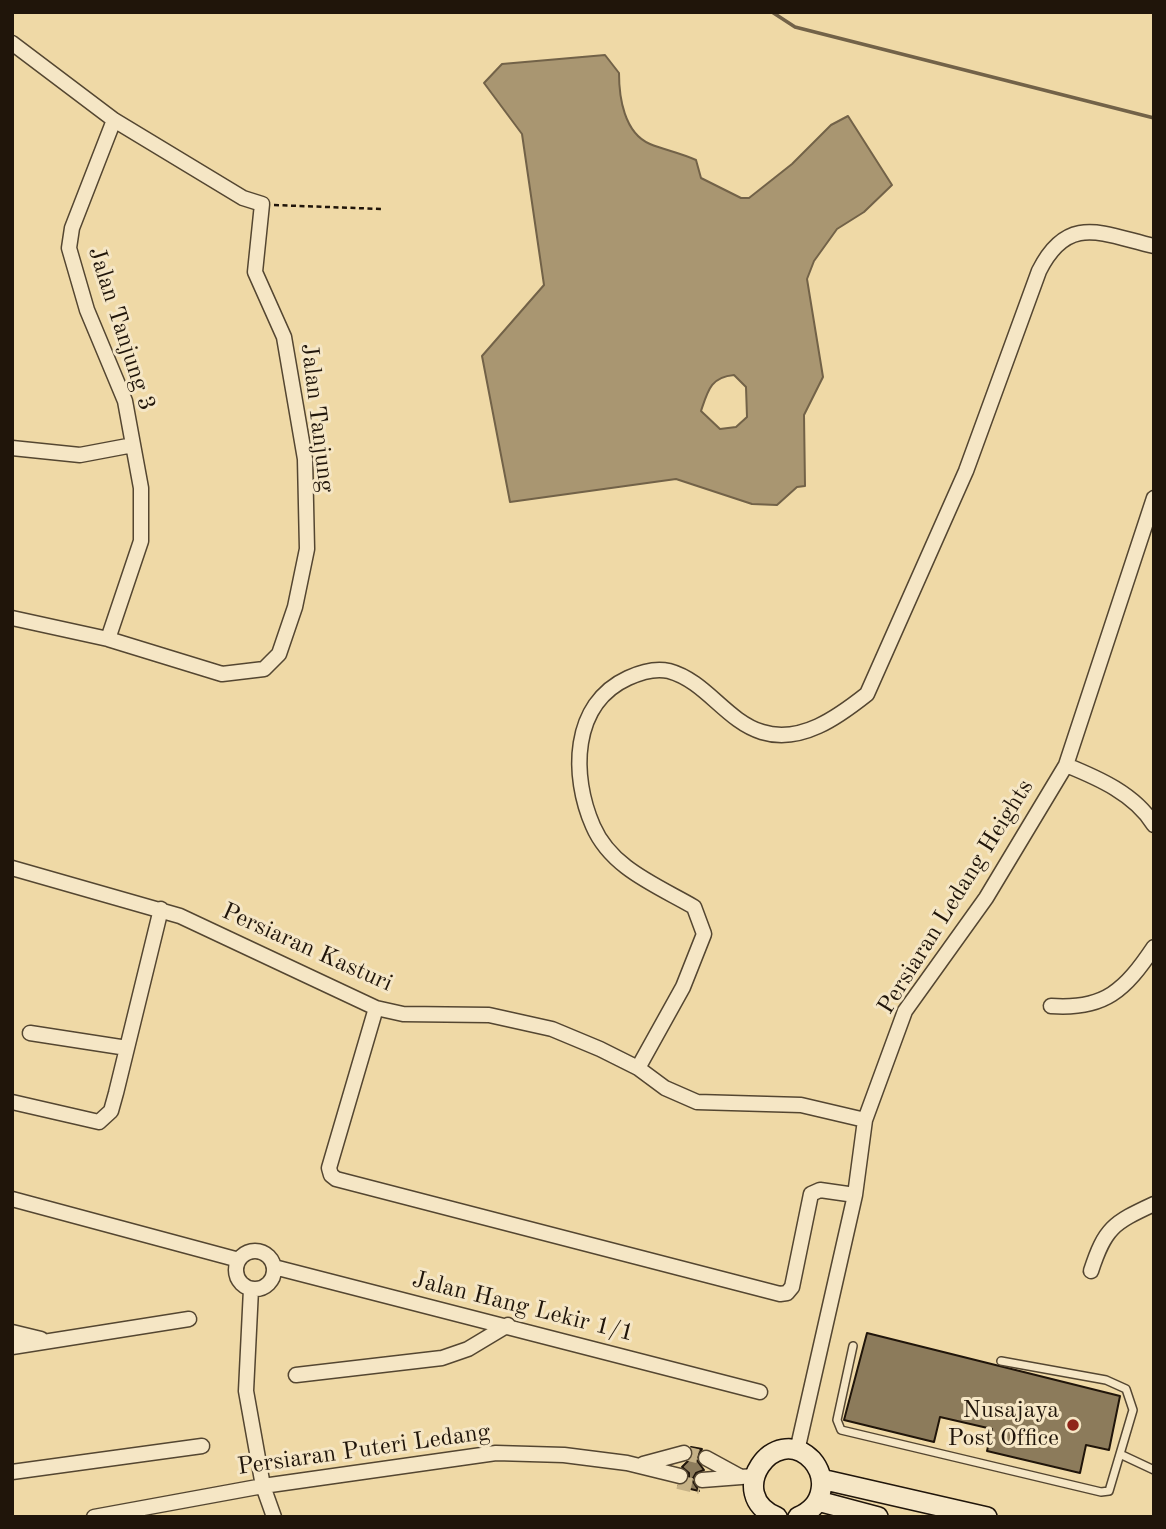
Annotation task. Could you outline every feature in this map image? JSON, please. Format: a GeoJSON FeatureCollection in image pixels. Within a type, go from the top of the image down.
{"type":"FeatureCollection","features":[{"type":"Feature","properties":{"kind":"street"},"geometry":{"type":"LineString","coordinates":[[12,43],[114,120],[243,198],[262,204]]}},
{"type":"Feature","properties":{"kind":"street","name":"Jalan Tanjung 3"},"geometry":{"type":"LineString","coordinates":[[107,639],[141,541],[141,488],[125,401],[87,310],[69,248],[72,228],[114,120]]}},
{"type":"Feature","properties":{"kind":"street","name":"Jalan Tanjung"},"geometry":{"type":"LineString","coordinates":[[12,618],[107,639],[222,674],[264,669],[279,654],[295,607],[307,549],[305,459],[284,337],[255,272],[262,204]]}},
{"type":"Feature","properties":{"kind":"street"},"geometry":{"type":"LineString","coordinates":[[638,1068],[683,987],[704,934],[694,906],[625,867],[608,852],[597,835],[587,812],[579,780],[578,753],[585,723],[615,684],[659,669],[672,672],[696,685],[742,721],[762,732],[787,734],[815,728],[842,714],[867,694],[966,471],[1039,271],[1050,249],[1062,238],[1079,232],[1100,233],[1154,246]]}},
{"type":"Feature","properties":{"kind":"street"},"geometry":{"type":"LineString","coordinates":[[12,448],[80,456],[133,445]]}},
{"type":"Feature","properties":{"kind":"street","name":"Persiaran Ledang Heights"},"geometry":{"type":"LineString","coordinates":[[797,1451],[855,1195],[865,1120],[905,1011],[986,898],[1066,765],[1150,521],[1154,498]]}},
{"type":"Feature","properties":{"kind":"street"},"geometry":{"type":"LineString","coordinates":[[1066,765],[1095,776],[1130,799],[1154,825]]}},
{"type":"Feature","properties":{"kind":"street","name":"Persiaran Kasturi"},"geometry":{"type":"LineString","coordinates":[[12,868],[161,909],[376,1008],[403,1014],[489,1015],[552,1029],[638,1068],[665,1088],[697,1102],[801,1105],[865,1120]]}},
{"type":"Feature","properties":{"kind":"street"},"geometry":{"type":"LineString","coordinates":[[12,1102],[99,1122],[111,1111],[161,909]]}},
{"type":"Feature","properties":{"kind":"street"},"geometry":{"type":"LineString","coordinates":[[1051,1006],[1075,1008],[1107,999],[1133,978],[1154,947]]}},
{"type":"Feature","properties":{"kind":"street"},"geometry":{"type":"LineString","coordinates":[[376,1008],[329,1168],[331,1175],[337,1180],[784,1294],[792,1287],[811,1194],[820,1190],[855,1195]]}},
{"type":"Feature","properties":{"kind":"street"},"geometry":{"type":"LineString","coordinates":[[30,1033],[127,1048]]}},
{"type":"Feature","properties":{"kind":"street"},"geometry":{"type":"LineString","coordinates":[[12,1199],[239,1260]]}},
{"type":"Feature","properties":{"kind":"street"},"geometry":{"type":"LineString","coordinates":[[1091,1270],[1105,1234],[1132,1214],[1154,1204]]}},
{"type":"Feature","properties":{"kind":"street"},"geometry":{"type":"LineString","coordinates":[[249,1252],[262,1253],[274,1267],[268,1284],[251,1289],[237,1277],[239,1260],[249,1252]]}},
{"type":"Feature","properties":{"kind":"street","name":"Jalan Hang Lekir 1/1"},"geometry":{"type":"LineString","coordinates":[[274,1267],[508,1325],[760,1392]]}},
{"type":"Feature","properties":{"kind":"street"},"geometry":{"type":"LineString","coordinates":[[251,1289],[246,1391],[263,1486],[274,1517]]}},
{"type":"Feature","properties":{"kind":"street"},"geometry":{"type":"LineString","coordinates":[[12,1347],[189,1319]]}},
{"type":"Feature","properties":{"kind":"street"},"geometry":{"type":"LineString","coordinates":[[296,1375],[442,1358],[468,1349],[508,1325]]}},
{"type":"Feature","properties":{"kind":"street"},"geometry":{"type":"LineString","coordinates":[[12,1332],[50,1342]]}},
{"type":"Feature","properties":{"kind":"street"},"geometry":{"type":"LineString","coordinates":[[12,1472],[202,1446]]}},
{"type":"Feature","properties":{"kind":"street"},"geometry":{"type":"LineString","coordinates":[[701,1483],[746,1476],[770,1454],[797,1451],[813,1461],[821,1479],[818,1501],[811,1510],[798,1517]]}},
{"type":"Feature","properties":{"kind":"street","name":"Persiaran Puteri Ledang"},"geometry":{"type":"LineString","coordinates":[[94,1517],[263,1486],[496,1453],[564,1455],[641,1465]]}},
{"type":"Feature","properties":{"kind":"street"},"geometry":{"type":"LineString","coordinates":[[641,1465],[684,1457]]}},
{"type":"Feature","properties":{"kind":"street"},"geometry":{"type":"LineString","coordinates":[[706,1461],[746,1476],[753,1486],[758,1510],[777,1517]]}},
{"type":"Feature","properties":{"kind":"street"},"geometry":{"type":"LineString","coordinates":[[641,1465],[679,1479]]}},
{"type":"Feature","properties":{"kind":"street"},"geometry":{"type":"LineString","coordinates":[[821,1479],[987,1517]]}},
{"type":"Feature","properties":{"kind":"street"},"geometry":{"type":"LineString","coordinates":[[818,1501],[878,1517]]}},
{"type":"Feature","properties":{"kind":"lane"},"geometry":{"type":"LineString","coordinates":[[853,1346],[837,1420],[838,1427],[844,1432],[1101,1492],[1112,1488],[1133,1410],[1126,1390],[1106,1380],[1001,1361]]}},
{"type":"Feature","properties":{"kind":"lane"},"geometry":{"type":"LineString","coordinates":[[1122,1455],[1154,1470]]}},
{"type":"Feature","properties":{"kind":"path"},"geometry":{"type":"LineString","coordinates":[[1066,12],[1080,12]]}},
{"type":"Feature","properties":{"kind":"path"},"geometry":{"type":"LineString","coordinates":[[262,204],[382,209]]}},
{"type":"Feature","properties":{"kind":"shaded area"},"geometry":{"type":"Polygon","coordinates":[[[605,55],[619,73],[622,103],[634,132],[650,144],[696,160],[701,178],[741,198],[749,198],[792,164],[831,125],[848,116],[892,185],[864,212],[837,229],[814,261],[807,279],[823,377],[804,415],[805,486],[797,487],[777,505],[752,504],[676,479],[510,502],[482,356],[544,285],[522,134],[484,83],[502,64],[605,55]],[[734,375],[720,379],[708,391],[701,411],[720,429],[736,427],[747,417],[746,387],[734,375]]]}},
{"type":"Feature","properties":{"kind":"building"},"geometry":{"type":"Polygon","coordinates":[[[867,1333],[1120,1396],[1109,1450],[1086,1445],[1080,1473],[987,1451],[992,1429],[940,1417],[934,1442],[844,1420],[867,1333]]]}},
{"type":"Feature","properties":{"kind":"building"},"geometry":{"type":"Polygon","coordinates":[[[691,1447],[702,1449],[696,1459],[704,1470],[696,1473],[692,1480],[699,1491],[678,1486],[689,1479],[689,1473],[682,1467],[693,1456],[691,1447]]]}},
{"type":"Feature","properties":{"kind":"waterway"},"geometry":{"type":"LineString","coordinates":[[772,12],[795,27],[1154,118]]}},
{"type":"Feature","properties":{"kind":"tunnel"},"geometry":{"type":"LineString","coordinates":[[684,1453],[706,1458]]}},
{"type":"Feature","properties":{"kind":"tunnel"},"geometry":{"type":"LineString","coordinates":[[678,1482],[700,1487]]}},
{"type":"Feature","properties":{"kind":"place","name":"Nusajaya Post Office"},"geometry":{"type":"Point","coordinates":[1073,1425]}}]}
